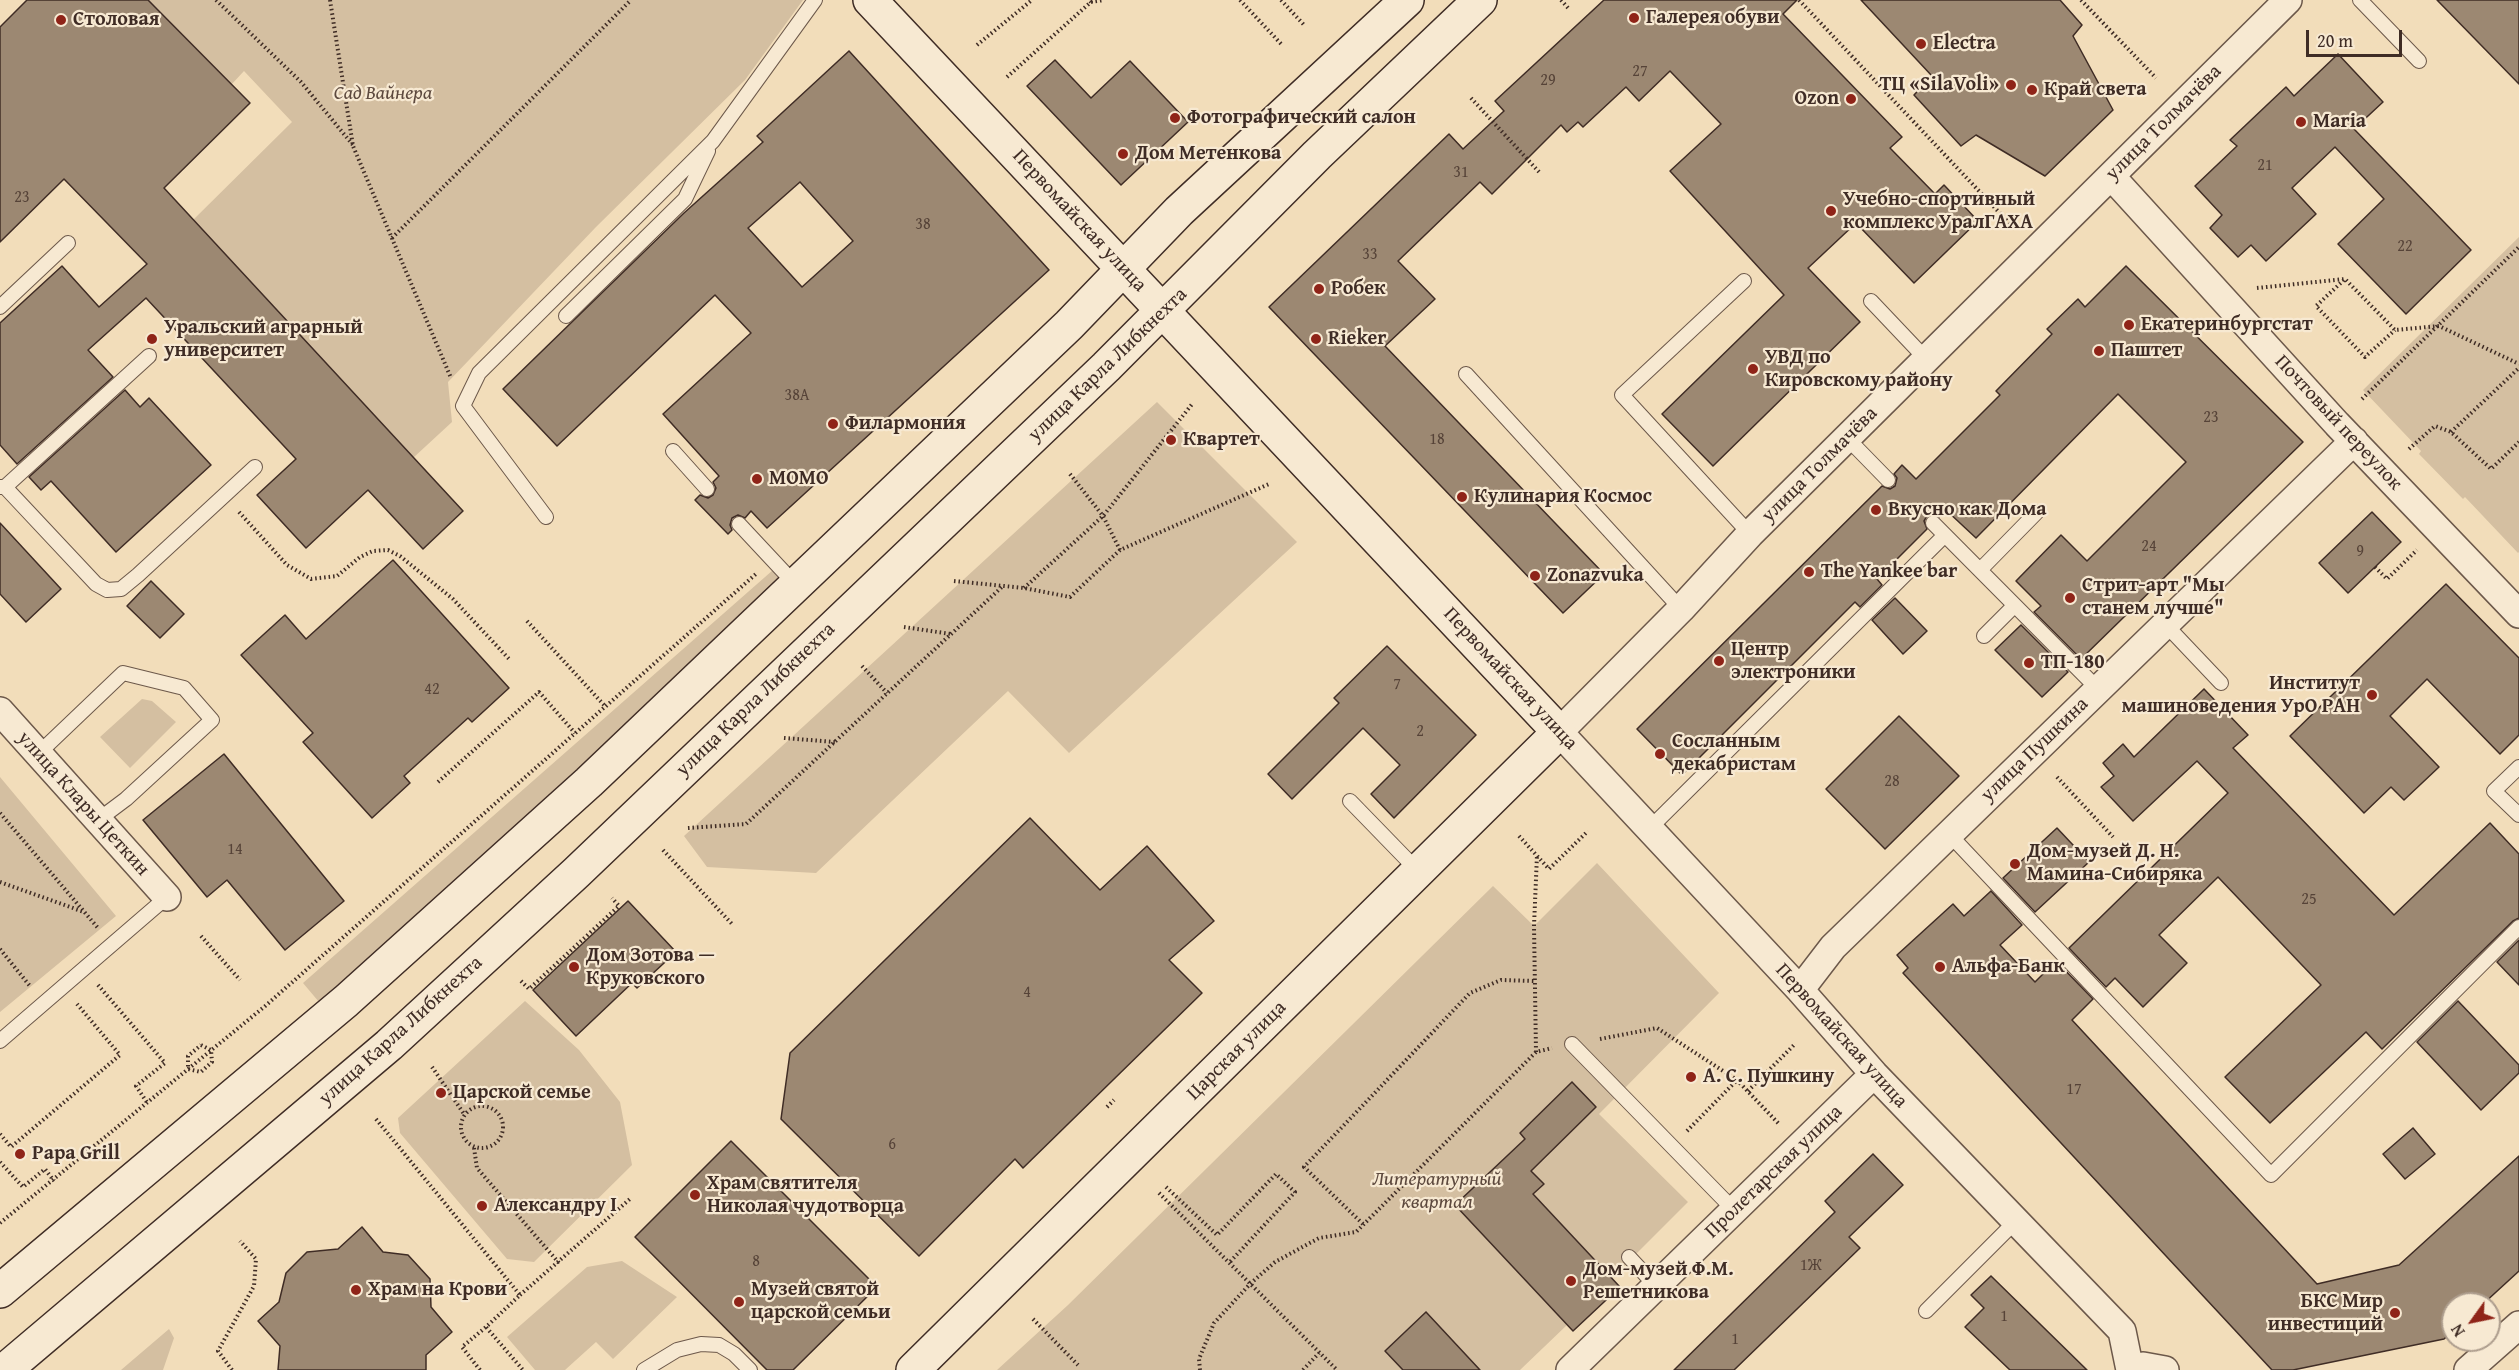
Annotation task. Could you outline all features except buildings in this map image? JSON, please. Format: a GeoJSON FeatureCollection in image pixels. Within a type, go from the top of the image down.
{"type":"FeatureCollection","features":[{"type":"Feature","properties":{"kind":"main road","name":"Первомайская улица"},"geometry":{"type":"LineString","coordinates":[[870,0],[1559,732]]}},
{"type":"Feature","properties":{"kind":"main road"},"geometry":{"type":"LineString","coordinates":[[0,1291],[346,1001],[589,782],[1069,326],[1179,211],[1407,0]]}},
{"type":"Feature","properties":{"kind":"main road","name":"улица Карла Либкнехта"},"geometry":{"type":"LineString","coordinates":[[5,1370],[398,1037],[576,873],[1164,312],[1317,155],[1480,0]]}},
{"type":"Feature","properties":{"kind":"main road","name":"Царская улица"},"geometry":{"type":"LineString","coordinates":[[913,1370],[1559,732]]}},
{"type":"Feature","properties":{"kind":"street","name":"улица Толмачёва"},"geometry":{"type":"LineString","coordinates":[[1559,732],[1681,609],[1750,534],[2288,0]]}},
{"type":"Feature","properties":{"kind":"street","name":"Почтовый переулок"},"geometry":{"type":"LineString","coordinates":[[2110,176],[2354,441],[2519,614]]}},
{"type":"Feature","properties":{"kind":"street","name":"улица Пушкина"},"geometry":{"type":"LineString","coordinates":[[1800,990],[1833,947],[2354,441]]}},
{"type":"Feature","properties":{"kind":"street","name":"улица Клары Цеткин"},"geometry":{"type":"LineString","coordinates":[[0,711],[167,897]]}},
{"type":"Feature","properties":{"kind":"street","name":"Первомайская улица"},"geometry":{"type":"LineString","coordinates":[[1559,732],[1800,990],[1874,1074],[2122,1331],[2130,1370]]}},
{"type":"Feature","properties":{"kind":"street","name":"Пролетарская улица"},"geometry":{"type":"LineString","coordinates":[[1570,1370],[1874,1074]]}},
{"type":"Feature","properties":{"kind":"street"},"geometry":{"type":"LineString","coordinates":[[2468,1370],[2519,1325]]}},
{"type":"Feature","properties":{"kind":"street"},"geometry":{"type":"LineString","coordinates":[[2130,1370],[2143,1366],[2165,1370]]}},
{"type":"Feature","properties":{"kind":"lane"},"geometry":{"type":"LineString","coordinates":[[546,517],[463,406],[479,374],[713,141],[815,0]]}},
{"type":"Feature","properties":{"kind":"lane"},"geometry":{"type":"LineString","coordinates":[[2360,0],[2419,62]]}},
{"type":"Feature","properties":{"kind":"lane"},"geometry":{"type":"LineString","coordinates":[[566,316],[685,199],[713,141]]}},
{"type":"Feature","properties":{"kind":"lane"},"geometry":{"type":"LineString","coordinates":[[0,307],[68,243]]}},
{"type":"Feature","properties":{"kind":"lane"},"geometry":{"type":"LineString","coordinates":[[1744,281],[1622,395],[1750,534]]}},
{"type":"Feature","properties":{"kind":"lane"},"geometry":{"type":"LineString","coordinates":[[1871,301],[1926,359]]}},
{"type":"Feature","properties":{"kind":"lane"},"geometry":{"type":"LineString","coordinates":[[149,356],[3,487],[96,584],[107,590],[121,589],[255,467]]}},
{"type":"Feature","properties":{"kind":"lane"},"geometry":{"type":"LineString","coordinates":[[1466,374],[1681,609]]}},
{"type":"Feature","properties":{"kind":"lane"},"geometry":{"type":"LineString","coordinates":[[1847,438],[1888,480]]}},
{"type":"Feature","properties":{"kind":"lane"},"geometry":{"type":"LineString","coordinates":[[673,451],[707,489]]}},
{"type":"Feature","properties":{"kind":"lane"},"geometry":{"type":"LineString","coordinates":[[1980,570],[2037,512]]}},
{"type":"Feature","properties":{"kind":"lane"},"geometry":{"type":"LineString","coordinates":[[1933,523],[2098,688]]}},
{"type":"Feature","properties":{"kind":"lane"},"geometry":{"type":"LineString","coordinates":[[739,524],[796,585]]}},
{"type":"Feature","properties":{"kind":"lane"},"geometry":{"type":"LineString","coordinates":[[1649,829],[1945,535]]}},
{"type":"Feature","properties":{"kind":"lane"},"geometry":{"type":"LineString","coordinates":[[1984,636],[2014,606]]}},
{"type":"Feature","properties":{"kind":"lane"},"geometry":{"type":"LineString","coordinates":[[2164,624],[2221,683]]}},
{"type":"Feature","properties":{"kind":"lane"},"geometry":{"type":"LineString","coordinates":[[38,753],[123,673],[184,688],[212,720],[126,799],[98,820]]}},
{"type":"Feature","properties":{"kind":"lane"},"geometry":{"type":"LineString","coordinates":[[2519,767],[2494,791],[2519,815]]}},
{"type":"Feature","properties":{"kind":"lane"},"geometry":{"type":"LineString","coordinates":[[1350,801],[1419,872]]}},
{"type":"Feature","properties":{"kind":"lane"},"geometry":{"type":"LineString","coordinates":[[1949,834],[2271,1175],[2519,927]]}},
{"type":"Feature","properties":{"kind":"lane"},"geometry":{"type":"LineString","coordinates":[[0,1041],[167,897]]}},
{"type":"Feature","properties":{"kind":"lane"},"geometry":{"type":"LineString","coordinates":[[1572,1044],[1734,1210]]}},
{"type":"Feature","properties":{"kind":"lane"},"geometry":{"type":"LineString","coordinates":[[1926,1311],[2015,1221]]}},
{"type":"Feature","properties":{"kind":"lane"},"geometry":{"type":"LineString","coordinates":[[1629,1257],[1656,1286]]}},
{"type":"Feature","properties":{"kind":"lane"},"geometry":{"type":"LineString","coordinates":[[644,1370],[677,1350],[701,1344],[719,1346],[734,1354],[750,1370]]}},
{"type":"Feature","properties":{"kind":"path"},"geometry":{"type":"LineString","coordinates":[[216,0],[301,82],[353,146]]}},
{"type":"Feature","properties":{"kind":"path"},"geometry":{"type":"LineString","coordinates":[[330,0],[353,146],[463,406]]}},
{"type":"Feature","properties":{"kind":"path"},"geometry":{"type":"LineString","coordinates":[[392,238],[631,0]]}},
{"type":"Feature","properties":{"kind":"path"},"geometry":{"type":"LineString","coordinates":[[977,45],[1032,0]]}},
{"type":"Feature","properties":{"kind":"path"},"geometry":{"type":"LineString","coordinates":[[1007,77],[1090,1],[1104,0]]}},
{"type":"Feature","properties":{"kind":"path"},"geometry":{"type":"LineString","coordinates":[[1240,0],[1283,46]]}},
{"type":"Feature","properties":{"kind":"path"},"geometry":{"type":"LineString","coordinates":[[1281,0],[1305,26]]}},
{"type":"Feature","properties":{"kind":"path"},"geometry":{"type":"LineString","coordinates":[[1561,0],[1569,9]]}},
{"type":"Feature","properties":{"kind":"path"},"geometry":{"type":"LineString","coordinates":[[1799,0],[2012,225]]}},
{"type":"Feature","properties":{"kind":"path"},"geometry":{"type":"LineString","coordinates":[[2082,0],[2156,78]]}},
{"type":"Feature","properties":{"kind":"path"},"geometry":{"type":"LineString","coordinates":[[1471,98],[1540,173]]}},
{"type":"Feature","properties":{"kind":"path"},"geometry":{"type":"LineString","coordinates":[[2362,399],[2519,247]]}},
{"type":"Feature","properties":{"kind":"path"},"geometry":{"type":"LineString","coordinates":[[2344,279],[2395,330]]}},
{"type":"Feature","properties":{"kind":"path"},"geometry":{"type":"LineString","coordinates":[[2257,288],[2344,279]]}},
{"type":"Feature","properties":{"kind":"path"},"geometry":{"type":"LineString","coordinates":[[2344,279],[2316,306],[2365,357],[2395,330],[2439,326],[2519,366],[2451,432]]}},
{"type":"Feature","properties":{"kind":"path"},"geometry":{"type":"LineString","coordinates":[[1024,588],[1103,516],[1192,403]]}},
{"type":"Feature","properties":{"kind":"path"},"geometry":{"type":"LineString","coordinates":[[2409,448],[2435,426],[2451,432],[2491,470],[2519,442]]}},
{"type":"Feature","properties":{"kind":"path"},"geometry":{"type":"LineString","coordinates":[[1070,474],[1103,516],[1120,550]]}},
{"type":"Feature","properties":{"kind":"path"},"geometry":{"type":"LineString","coordinates":[[954,580],[1024,588],[1070,597],[1120,550],[1269,484]]}},
{"type":"Feature","properties":{"kind":"path"},"geometry":{"type":"LineString","coordinates":[[224,495],[287,565],[311,579],[337,576],[360,557],[373,551],[388,550],[400,556],[453,599],[510,660]]}},
{"type":"Feature","properties":{"kind":"path"},"geometry":{"type":"LineString","coordinates":[[2375,567],[2387,579],[2414,554]]}},
{"type":"Feature","properties":{"kind":"path"},"geometry":{"type":"LineString","coordinates":[[0,1223],[264,1007],[749,579]]}},
{"type":"Feature","properties":{"kind":"path"},"geometry":{"type":"LineString","coordinates":[[688,828],[746,824],[1003,586]]}},
{"type":"Feature","properties":{"kind":"path"},"geometry":{"type":"LineString","coordinates":[[527,621],[604,705]]}},
{"type":"Feature","properties":{"kind":"path"},"geometry":{"type":"LineString","coordinates":[[904,627],[951,634]]}},
{"type":"Feature","properties":{"kind":"path"},"geometry":{"type":"LineString","coordinates":[[862,666],[887,693]]}},
{"type":"Feature","properties":{"kind":"path"},"geometry":{"type":"LineString","coordinates":[[438,782],[539,692],[575,733]]}},
{"type":"Feature","properties":{"kind":"path"},"geometry":{"type":"LineString","coordinates":[[784,738],[836,742]]}},
{"type":"Feature","properties":{"kind":"path"},"geometry":{"type":"LineString","coordinates":[[2056,777],[2113,837]]}},
{"type":"Feature","properties":{"kind":"path"},"geometry":{"type":"LineString","coordinates":[[0,813],[100,929]]}},
{"type":"Feature","properties":{"kind":"path"},"geometry":{"type":"LineString","coordinates":[[1520,836],[1549,869],[1588,831]]}},
{"type":"Feature","properties":{"kind":"path"},"geometry":{"type":"LineString","coordinates":[[663,849],[732,924]]}},
{"type":"Feature","properties":{"kind":"path"},"geometry":{"type":"LineString","coordinates":[[1536,1052],[1537,855]]}},
{"type":"Feature","properties":{"kind":"path"},"geometry":{"type":"LineString","coordinates":[[0,882],[87,913]]}},
{"type":"Feature","properties":{"kind":"path"},"geometry":{"type":"LineString","coordinates":[[521,981],[529,989],[619,906],[612,898]]}},
{"type":"Feature","properties":{"kind":"path"},"geometry":{"type":"LineString","coordinates":[[583,943],[588,934]]}},
{"type":"Feature","properties":{"kind":"path"},"geometry":{"type":"LineString","coordinates":[[201,936],[240,980]]}},
{"type":"Feature","properties":{"kind":"path"},"geometry":{"type":"LineString","coordinates":[[0,949],[35,992]]}},
{"type":"Feature","properties":{"kind":"path"},"geometry":{"type":"LineString","coordinates":[[83,969],[165,1063],[136,1086],[148,1104]]}},
{"type":"Feature","properties":{"kind":"path"},"geometry":{"type":"LineString","coordinates":[[1363,1224],[1304,1167],[1470,993],[1500,980],[1535,981]]}},
{"type":"Feature","properties":{"kind":"path"},"geometry":{"type":"LineString","coordinates":[[0,1134],[10,1147],[120,1055],[63,987]]}},
{"type":"Feature","properties":{"kind":"path"},"geometry":{"type":"LineString","coordinates":[[1200,1370],[1199,1359],[1214,1323],[1250,1284],[1275,1262],[1319,1238],[1356,1232],[1536,1052],[1657,1028],[1737,1080],[1772,1116]]}},
{"type":"Feature","properties":{"kind":"path"},"geometry":{"type":"LineString","coordinates":[[1748,1091],[1796,1044]]}},
{"type":"Feature","properties":{"kind":"path"},"geometry":{"type":"LineString","coordinates":[[188,1069],[188,1056],[201,1045],[211,1050]]}},
{"type":"Feature","properties":{"kind":"path"},"geometry":{"type":"LineString","coordinates":[[188,1069],[201,1072],[212,1062],[211,1050]]}},
{"type":"Feature","properties":{"kind":"path"},"geometry":{"type":"LineString","coordinates":[[432,1067],[464,1114]]}},
{"type":"Feature","properties":{"kind":"path"},"geometry":{"type":"LineString","coordinates":[[1672,1146],[1737,1080]]}},
{"type":"Feature","properties":{"kind":"path"},"geometry":{"type":"LineString","coordinates":[[1107,1107],[1114,1100]]}},
{"type":"Feature","properties":{"kind":"path"},"geometry":{"type":"LineString","coordinates":[[474,1148],[494,1145],[502,1135],[502,1124],[493,1109],[479,1105],[464,1114],[460,1130],[474,1148],[477,1168],[559,1263]]}},
{"type":"Feature","properties":{"kind":"path"},"geometry":{"type":"LineString","coordinates":[[376,1119],[520,1295]]}},
{"type":"Feature","properties":{"kind":"path"},"geometry":{"type":"LineString","coordinates":[[0,1162],[24,1187],[45,1169],[54,1181]]}},
{"type":"Feature","properties":{"kind":"path"},"geometry":{"type":"LineString","coordinates":[[1166,1187],[1217,1236],[1276,1174],[1295,1192],[1229,1263]]}},
{"type":"Feature","properties":{"kind":"path"},"geometry":{"type":"LineString","coordinates":[[1159,1193],[1337,1370]]}},
{"type":"Feature","properties":{"kind":"path"},"geometry":{"type":"LineString","coordinates":[[480,1370],[462,1347],[630,1199]]}},
{"type":"Feature","properties":{"kind":"path"},"geometry":{"type":"LineString","coordinates":[[232,1370],[218,1352],[254,1286],[255,1258],[240,1241]]}},
{"type":"Feature","properties":{"kind":"path"},"geometry":{"type":"LineString","coordinates":[[1033,1319],[1078,1365]]}},
{"type":"Feature","properties":{"kind":"path"},"geometry":{"type":"LineString","coordinates":[[486,1327],[523,1370]]}},
{"type":"Feature","properties":{"kind":"path"},"geometry":{"type":"LineString","coordinates":[[1303,1370],[1319,1353]]}},
{"type":"Feature","properties":{"kind":"green space","name":"Сад Вайнера"},"geometry":{"type":"Polygon","coordinates":[[[148,0],[803,0],[745,80],[596,227],[448,382],[452,422],[413,458],[193,220],[292,122],[244,71],[231,85],[148,0]]]}},
{"type":"Feature","properties":{"kind":"green space"},"geometry":{"type":"Polygon","coordinates":[[[2519,237],[2518,553],[2465,497],[2463,499],[2419,454],[2421,451],[2363,390],[2519,237]]]}},
{"type":"Feature","properties":{"kind":"green space"},"geometry":{"type":"Polygon","coordinates":[[[1157,402],[1297,542],[1069,753],[1008,691],[816,873],[707,867],[684,836],[1157,402]]]}},
{"type":"Feature","properties":{"kind":"green space"},"geometry":{"type":"Polygon","coordinates":[[[773,570],[784,584],[319,1002],[303,983],[773,570]]]}},
{"type":"Feature","properties":{"kind":"green space"},"geometry":{"type":"Polygon","coordinates":[[[142,699],[152,701],[176,722],[130,768],[100,737],[142,699]]]}},
{"type":"Feature","properties":{"kind":"green space"},"geometry":{"type":"Polygon","coordinates":[[[0,777],[116,916],[0,1012],[0,777]]]}},
{"type":"Feature","properties":{"kind":"green space","name":"Литературный квартал"},"geometry":{"type":"Polygon","coordinates":[[[1597,863],[1719,993],[1599,1114],[1688,1202],[1612,1278],[1620,1287],[1573,1331],[1567,1325],[1520,1370],[997,1370],[1068,1305],[1493,886],[1534,926],[1597,863]]]}},
{"type":"Feature","properties":{"kind":"green space"},"geometry":{"type":"Polygon","coordinates":[[[525,1001],[579,1050],[620,1102],[632,1165],[534,1262],[507,1259],[400,1133],[398,1118],[525,1001]]]}},
{"type":"Feature","properties":{"kind":"green space"},"geometry":{"type":"Polygon","coordinates":[[[622,1261],[677,1297],[613,1359],[596,1342],[565,1370],[535,1370],[507,1337],[587,1267],[622,1261]]]}},
{"type":"Feature","properties":{"kind":"green space"},"geometry":{"type":"Polygon","coordinates":[[[169,1329],[174,1338],[163,1370],[121,1370],[169,1329]]]}},
{"type":"Feature","properties":{"kind":"place","name":"Галерея обуви"},"geometry":{"type":"Point","coordinates":[1634,18]}},
{"type":"Feature","properties":{"kind":"place","name":"Столовая"},"geometry":{"type":"Point","coordinates":[61,20]}},
{"type":"Feature","properties":{"kind":"place","name":"Electra"},"geometry":{"type":"Point","coordinates":[1921,44]}},
{"type":"Feature","properties":{"kind":"place","name":"ТЦ «SilaVoli»"},"geometry":{"type":"Point","coordinates":[2011,85]}},
{"type":"Feature","properties":{"kind":"place","name":"Край света"},"geometry":{"type":"Point","coordinates":[2032,90]}},
{"type":"Feature","properties":{"kind":"place","name":"Ozon"},"geometry":{"type":"Point","coordinates":[1851,99]}},
{"type":"Feature","properties":{"kind":"place","name":"Фотографический салон"},"geometry":{"type":"Point","coordinates":[1175,118]}},
{"type":"Feature","properties":{"kind":"place","name":"Maria"},"geometry":{"type":"Point","coordinates":[2301,122]}},
{"type":"Feature","properties":{"kind":"place","name":"Дом Метенкова"},"geometry":{"type":"Point","coordinates":[1123,154]}},
{"type":"Feature","properties":{"kind":"place","name":"Учебно-спортивный комплекс УралГАХА"},"geometry":{"type":"Point","coordinates":[1831,211]}},
{"type":"Feature","properties":{"kind":"place","name":"Робек"},"geometry":{"type":"Point","coordinates":[1319,289]}},
{"type":"Feature","properties":{"kind":"place","name":"Екатеринбургстат"},"geometry":{"type":"Point","coordinates":[2129,325]}},
{"type":"Feature","properties":{"kind":"place","name":"Уральский аграрный университет"},"geometry":{"type":"Point","coordinates":[152,339]}},
{"type":"Feature","properties":{"kind":"place","name":"Rieker"},"geometry":{"type":"Point","coordinates":[1316,339]}},
{"type":"Feature","properties":{"kind":"place","name":"Паштет"},"geometry":{"type":"Point","coordinates":[2099,351]}},
{"type":"Feature","properties":{"kind":"place","name":"УВД по Кировскому району"},"geometry":{"type":"Point","coordinates":[1753,369]}},
{"type":"Feature","properties":{"kind":"place","name":"Филармония"},"geometry":{"type":"Point","coordinates":[833,424]}},
{"type":"Feature","properties":{"kind":"place","name":"Квартет"},"geometry":{"type":"Point","coordinates":[1171,440]}},
{"type":"Feature","properties":{"kind":"place","name":"MOMO"},"geometry":{"type":"Point","coordinates":[757,479]}},
{"type":"Feature","properties":{"kind":"place","name":"Кулинария Космос"},"geometry":{"type":"Point","coordinates":[1462,497]}},
{"type":"Feature","properties":{"kind":"place","name":"Вкусно как Дома"},"geometry":{"type":"Point","coordinates":[1876,510]}},
{"type":"Feature","properties":{"kind":"place","name":"The Yankee bar"},"geometry":{"type":"Point","coordinates":[1809,572]}},
{"type":"Feature","properties":{"kind":"place","name":"Zonazvuka"},"geometry":{"type":"Point","coordinates":[1535,576]}},
{"type":"Feature","properties":{"kind":"place","name":"Стрит-арт \"Мы станем лучше\""},"geometry":{"type":"Point","coordinates":[2070,598]}},
{"type":"Feature","properties":{"kind":"place","name":"Центр электроники"},"geometry":{"type":"Point","coordinates":[1719,661]}},
{"type":"Feature","properties":{"kind":"place","name":"ТП-180"},"geometry":{"type":"Point","coordinates":[2029,663]}},
{"type":"Feature","properties":{"kind":"place","name":"Институт машиноведения УрО РАН"},"geometry":{"type":"Point","coordinates":[2372,695]}},
{"type":"Feature","properties":{"kind":"place","name":"Сосланным декабристам"},"geometry":{"type":"Point","coordinates":[1660,754]}},
{"type":"Feature","properties":{"kind":"place","name":"Дом-музей Д. Н. Мамина-Сибиряка"},"geometry":{"type":"Point","coordinates":[2015,864]}},
{"type":"Feature","properties":{"kind":"place","name":"Дом Зотова — Круковского"},"geometry":{"type":"Point","coordinates":[574,967]}},
{"type":"Feature","properties":{"kind":"place","name":"Альфа-Банк"},"geometry":{"type":"Point","coordinates":[1940,967]}},
{"type":"Feature","properties":{"kind":"place","name":"А. С. Пушкину"},"geometry":{"type":"Point","coordinates":[1691,1077]}},
{"type":"Feature","properties":{"kind":"place","name":"Царской семье"},"geometry":{"type":"Point","coordinates":[441,1093]}},
{"type":"Feature","properties":{"kind":"place","name":"Papa Grill"},"geometry":{"type":"Point","coordinates":[20,1154]}},
{"type":"Feature","properties":{"kind":"place","name":"Храм святителя Николая чудотворца"},"geometry":{"type":"Point","coordinates":[695,1195]}},
{"type":"Feature","properties":{"kind":"place","name":"Александру I"},"geometry":{"type":"Point","coordinates":[482,1206]}},
{"type":"Feature","properties":{"kind":"place","name":"Дом-музей Ф.М. Решетникова"},"geometry":{"type":"Point","coordinates":[1571,1281]}},
{"type":"Feature","properties":{"kind":"place","name":"Храм на Крови"},"geometry":{"type":"Point","coordinates":[356,1290]}},
{"type":"Feature","properties":{"kind":"place","name":"Музей святой царской семьи"},"geometry":{"type":"Point","coordinates":[739,1302]}},
{"type":"Feature","properties":{"kind":"place","name":"БКС Мир инвестиций"},"geometry":{"type":"Point","coordinates":[2395,1313]}}]}
